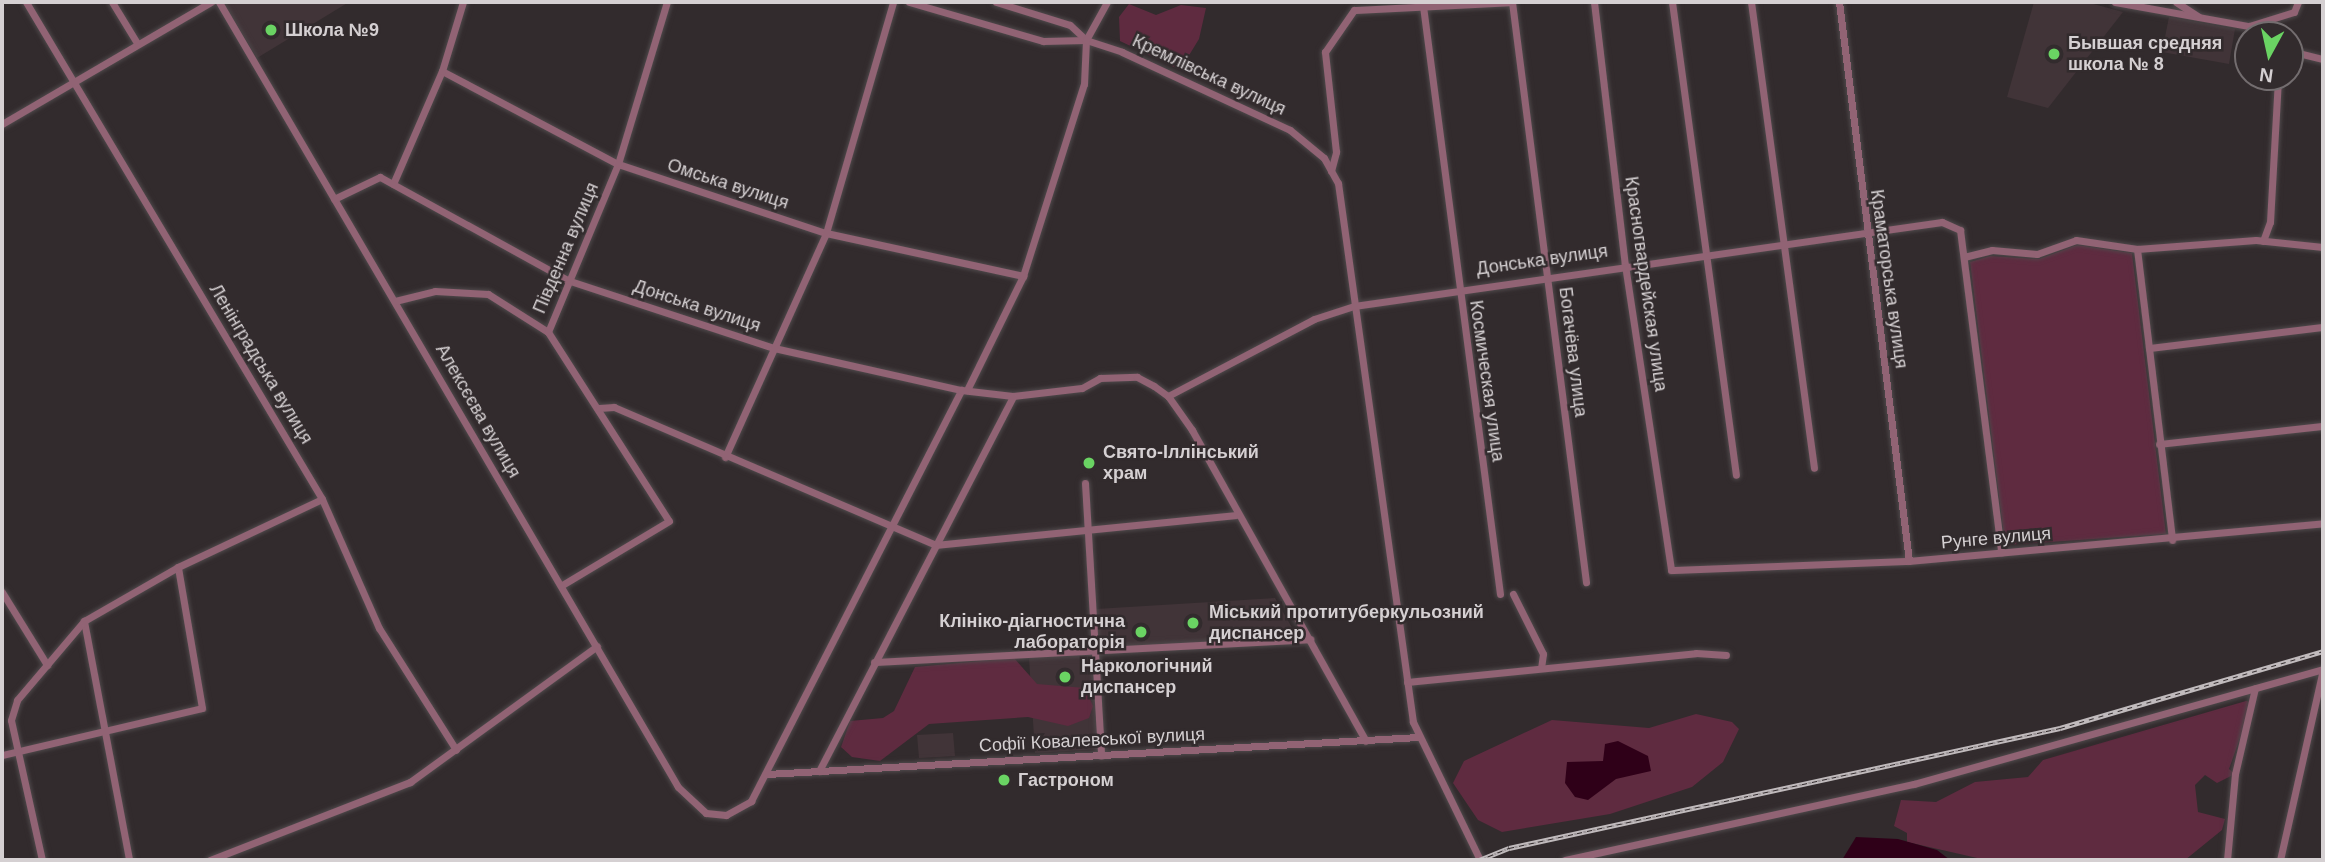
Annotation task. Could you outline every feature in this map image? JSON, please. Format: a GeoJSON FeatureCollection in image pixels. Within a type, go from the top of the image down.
{"type":"FeatureCollection","features":[{"type":"Feature","properties":{"kind":"street","name":"Ленінградська вулиця"},"geometry":{"type":"LineString","coordinates":[[26,2],[322,499],[379,628],[456,750]]}},
{"type":"Feature","properties":{"kind":"street"},"geometry":{"type":"LineString","coordinates":[[112,2],[137,43]]}},
{"type":"Feature","properties":{"kind":"street"},"geometry":{"type":"LineString","coordinates":[[3,120],[211,2]]}},
{"type":"Feature","properties":{"kind":"street","name":"Алексєєва вулиця"},"geometry":{"type":"LineString","coordinates":[[219,2],[678,787],[706,813],[726,814],[751,802],[767,774]]}},
{"type":"Feature","properties":{"kind":"street"},"geometry":{"type":"LineString","coordinates":[[334,199],[380,177],[393,184],[442,71],[463,2]]}},
{"type":"Feature","properties":{"kind":"street","name":"Південна вулиця"},"geometry":{"type":"LineString","coordinates":[[562,585],[669,521],[548,332],[567,280],[618,164],[667,2]]}},
{"type":"Feature","properties":{"kind":"street"},"geometry":{"type":"LineString","coordinates":[[725,457],[826,233],[893,2]]}},
{"type":"Feature","properties":{"kind":"street","name":"Кремлівська вулиця"},"geometry":{"type":"LineString","coordinates":[[909,2],[1043,41],[1086,40]]}},
{"type":"Feature","properties":{"kind":"street","name":"Кремлівська вулиця"},"geometry":{"type":"LineString","coordinates":[[996,2],[1070,25],[1086,40],[1290,130],[1331,171],[1338,183],[1354,306]]}},
{"type":"Feature","properties":{"kind":"street"},"geometry":{"type":"LineString","coordinates":[[767,774],[1023,276],[1083,84],[1086,40],[1107,2]]}},
{"type":"Feature","properties":{"kind":"street"},"geometry":{"type":"LineString","coordinates":[[1331,171],[1335,152],[1325,52],[1354,10],[1394,5],[1512,2]]}},
{"type":"Feature","properties":{"kind":"street","name":"Богачёва улица"},"geometry":{"type":"LineString","coordinates":[[1512,2],[1586,582]]}},
{"type":"Feature","properties":{"kind":"street","name":"Красногвардейская улица"},"geometry":{"type":"LineString","coordinates":[[1594,2],[1625,265],[1671,570]]}},
{"type":"Feature","properties":{"kind":"street"},"geometry":{"type":"LineString","coordinates":[[1672,2],[1736,475]]}},
{"type":"Feature","properties":{"kind":"street"},"geometry":{"type":"LineString","coordinates":[[1751,2],[1814,468]]}},
{"type":"Feature","properties":{"kind":"street","name":"Краматорська вулиця"},"geometry":{"type":"LineString","coordinates":[[1839,2],[1909,561]]}},
{"type":"Feature","properties":{"kind":"street"},"geometry":{"type":"LineString","coordinates":[[2115,2],[2234,24]]}},
{"type":"Feature","properties":{"kind":"street"},"geometry":{"type":"LineString","coordinates":[[2176,2],[2201,18]]}},
{"type":"Feature","properties":{"kind":"street"},"geometry":{"type":"LineString","coordinates":[[2265,21],[2294,12],[2298,2]]}},
{"type":"Feature","properties":{"kind":"street","name":"Космическая улица"},"geometry":{"type":"LineString","coordinates":[[1423,6],[1500,594]]}},
{"type":"Feature","properties":{"kind":"street"},"geometry":{"type":"LineString","coordinates":[[2304,54],[2323,59]]}},
{"type":"Feature","properties":{"kind":"street","name":"Омська вулиця"},"geometry":{"type":"LineString","coordinates":[[442,71],[618,164],[826,233],[1023,276]]}},
{"type":"Feature","properties":{"kind":"street"},"geometry":{"type":"LineString","coordinates":[[2263,241],[2270,222],[2277,91]]}},
{"type":"Feature","properties":{"kind":"street","name":"Донська вулиця"},"geometry":{"type":"LineString","coordinates":[[393,184],[567,280],[774,348],[964,390],[1013,396],[1082,388],[1100,378],[1137,377],[1168,396],[1314,319],[1354,306],[1459,293],[1464,286],[1942,222],[1960,230],[1964,257]]}},
{"type":"Feature","properties":{"kind":"street"},"geometry":{"type":"LineString","coordinates":[[2000,552],[1964,257],[1992,250],[2037,254],[2076,240],[2137,249],[2263,241],[2323,247]]}},
{"type":"Feature","properties":{"kind":"street"},"geometry":{"type":"LineString","coordinates":[[2137,249],[2172,540]]}},
{"type":"Feature","properties":{"kind":"street"},"geometry":{"type":"LineString","coordinates":[[395,301],[435,291],[488,294],[548,332]]}},
{"type":"Feature","properties":{"kind":"street"},"geometry":{"type":"LineString","coordinates":[[1354,306],[1418,737],[1480,860]]}},
{"type":"Feature","properties":{"kind":"street"},"geometry":{"type":"LineString","coordinates":[[2149,348],[2323,327]]}},
{"type":"Feature","properties":{"kind":"street"},"geometry":{"type":"LineString","coordinates":[[819,771],[1013,396]]}},
{"type":"Feature","properties":{"kind":"street"},"geometry":{"type":"LineString","coordinates":[[1168,396],[1310,639],[1366,741]]}},
{"type":"Feature","properties":{"kind":"street"},"geometry":{"type":"LineString","coordinates":[[599,408],[614,407],[725,457],[894,525],[936,545],[1090,526],[1235,514]]}},
{"type":"Feature","properties":{"kind":"street"},"geometry":{"type":"LineString","coordinates":[[2159,444],[2323,426]]}},
{"type":"Feature","properties":{"kind":"street"},"geometry":{"type":"LineString","coordinates":[[1085,482],[1090,526],[1101,755]]}},
{"type":"Feature","properties":{"kind":"street"},"geometry":{"type":"LineString","coordinates":[[42,860],[16,750],[10,711],[17,700],[85,621],[178,567],[322,499]]}},
{"type":"Feature","properties":{"kind":"street","name":"Рунге вулиця"},"geometry":{"type":"LineString","coordinates":[[1671,570],[1909,561],[2172,540],[2323,523]]}},
{"type":"Feature","properties":{"kind":"street"},"geometry":{"type":"LineString","coordinates":[[2,755],[202,708],[178,567]]}},
{"type":"Feature","properties":{"kind":"street"},"geometry":{"type":"LineString","coordinates":[[2,592],[47,665]]}},
{"type":"Feature","properties":{"kind":"street"},"geometry":{"type":"LineString","coordinates":[[1513,594],[1543,654],[1541,668]]}},
{"type":"Feature","properties":{"kind":"street"},"geometry":{"type":"LineString","coordinates":[[85,621],[129,860]]}},
{"type":"Feature","properties":{"kind":"street"},"geometry":{"type":"LineString","coordinates":[[874,662],[1310,639]]}},
{"type":"Feature","properties":{"kind":"street"},"geometry":{"type":"LineString","coordinates":[[210,860],[410,782],[597,646]]}},
{"type":"Feature","properties":{"kind":"street"},"geometry":{"type":"LineString","coordinates":[[1408,682],[1696,653],[1726,655]]}},
{"type":"Feature","properties":{"kind":"street"},"geometry":{"type":"LineString","coordinates":[[1565,860],[1914,784],[2323,669],[2280,860]]}},
{"type":"Feature","properties":{"kind":"street"},"geometry":{"type":"LineString","coordinates":[[2227,860],[2235,774],[2255,688]]}},
{"type":"Feature","properties":{"kind":"street","name":"Софії Ковалевської вулиця"},"geometry":{"type":"LineString","coordinates":[[767,774],[1418,737]]}},
{"type":"Feature","properties":{"kind":"shaded area","name":"Школа №9"},"geometry":{"type":"Polygon","coordinates":[[[223,2],[349,2],[257,58],[223,2]]]}},
{"type":"Feature","properties":{"kind":"shaded area","name":"Бывшая средняя школа № 8"},"geometry":{"type":"Polygon","coordinates":[[[2034,2],[2086,2],[2123,12],[2048,108],[2007,97],[2034,2]]]}},
{"type":"Feature","properties":{"kind":"shaded area"},"geometry":{"type":"Polygon","coordinates":[[[1129,4],[1156,15],[1181,5],[1206,8],[1199,39],[1180,70],[1120,41],[1119,17],[1129,4]]]}},
{"type":"Feature","properties":{"kind":"shaded area"},"geometry":{"type":"Polygon","coordinates":[[[2169,17],[2234,29],[2229,64],[2162,52],[2169,17]]]}},
{"type":"Feature","properties":{"kind":"shaded area"},"geometry":{"type":"Polygon","coordinates":[[[2077,245],[2132,253],[2166,534],[2005,545],[1970,262],[1990,256],[2039,259],[2077,245]]]}},
{"type":"Feature","properties":{"kind":"shaded area","name":"Міський протитуберкульозний диспансер"},"geometry":{"type":"Polygon","coordinates":[[[1275,598],[1298,638],[1098,648],[1096,609],[1275,598]]]}},
{"type":"Feature","properties":{"kind":"shaded area"},"geometry":{"type":"Polygon","coordinates":[[[1093,655],[1099,749],[1035,753],[1029,658],[1093,655]]]}},
{"type":"Feature","properties":{"kind":"shaded area"},"geometry":{"type":"Polygon","coordinates":[[[1014,658],[1037,684],[1085,688],[1093,706],[1089,718],[1068,726],[1028,717],[929,724],[880,761],[852,757],[841,747],[850,721],[883,718],[894,711],[915,667],[1014,658]]]}},
{"type":"Feature","properties":{"kind":"shaded area"},"geometry":{"type":"Polygon","coordinates":[[[2246,701],[2253,702],[2229,769],[2235,774],[2217,783],[2205,775],[2195,785],[2198,812],[2225,819],[2222,830],[2185,860],[1986,860],[1907,842],[1907,833],[1894,826],[1901,800],[1936,802],[1975,782],[2028,777],[2043,760],[2246,701]]]}},
{"type":"Feature","properties":{"kind":"shaded area"},"geometry":{"type":"Polygon","coordinates":[[[1696,714],[1732,722],[1739,729],[1723,762],[1692,787],[1610,814],[1502,832],[1478,820],[1453,783],[1464,761],[1552,720],[1649,728],[1696,714]]]}},
{"type":"Feature","properties":{"kind":"shaded area"},"geometry":{"type":"Polygon","coordinates":[[[953,733],[955,756],[919,758],[917,735],[953,733]]]}},
{"type":"Feature","properties":{"kind":"shaded area"},"geometry":{"type":"Polygon","coordinates":[[[1618,741],[1648,756],[1651,771],[1616,779],[1588,800],[1575,797],[1565,783],[1567,762],[1603,761],[1605,744],[1618,741]]]}},
{"type":"Feature","properties":{"kind":"shaded area"},"geometry":{"type":"Polygon","coordinates":[[[1856,837],[1898,839],[1937,850],[1950,860],[1842,860],[1856,837]]]}},
{"type":"Feature","properties":{"kind":"railway"},"geometry":{"type":"LineString","coordinates":[[1479,860],[1509,848],[2060,728],[2323,651]]}},
{"type":"Feature","properties":{"kind":"place","name":"Школа №9"},"geometry":{"type":"Point","coordinates":[271,30]}},
{"type":"Feature","properties":{"kind":"place","name":"Бывшая средняя школа № 8"},"geometry":{"type":"Point","coordinates":[2054,54]}},
{"type":"Feature","properties":{"kind":"place","name":"Свято-Іллінський храм"},"geometry":{"type":"Point","coordinates":[1089,463]}},
{"type":"Feature","properties":{"kind":"place","name":"Міський протитуберкульозний диспансер"},"geometry":{"type":"Point","coordinates":[1193,623]}},
{"type":"Feature","properties":{"kind":"place","name":"Клініко-діагностична лабораторія"},"geometry":{"type":"Point","coordinates":[1141,632]}},
{"type":"Feature","properties":{"kind":"place","name":"Наркологічний диспансер"},"geometry":{"type":"Point","coordinates":[1065,677]}},
{"type":"Feature","properties":{"kind":"place","name":"Гастроном"},"geometry":{"type":"Point","coordinates":[1004,780]}}]}
